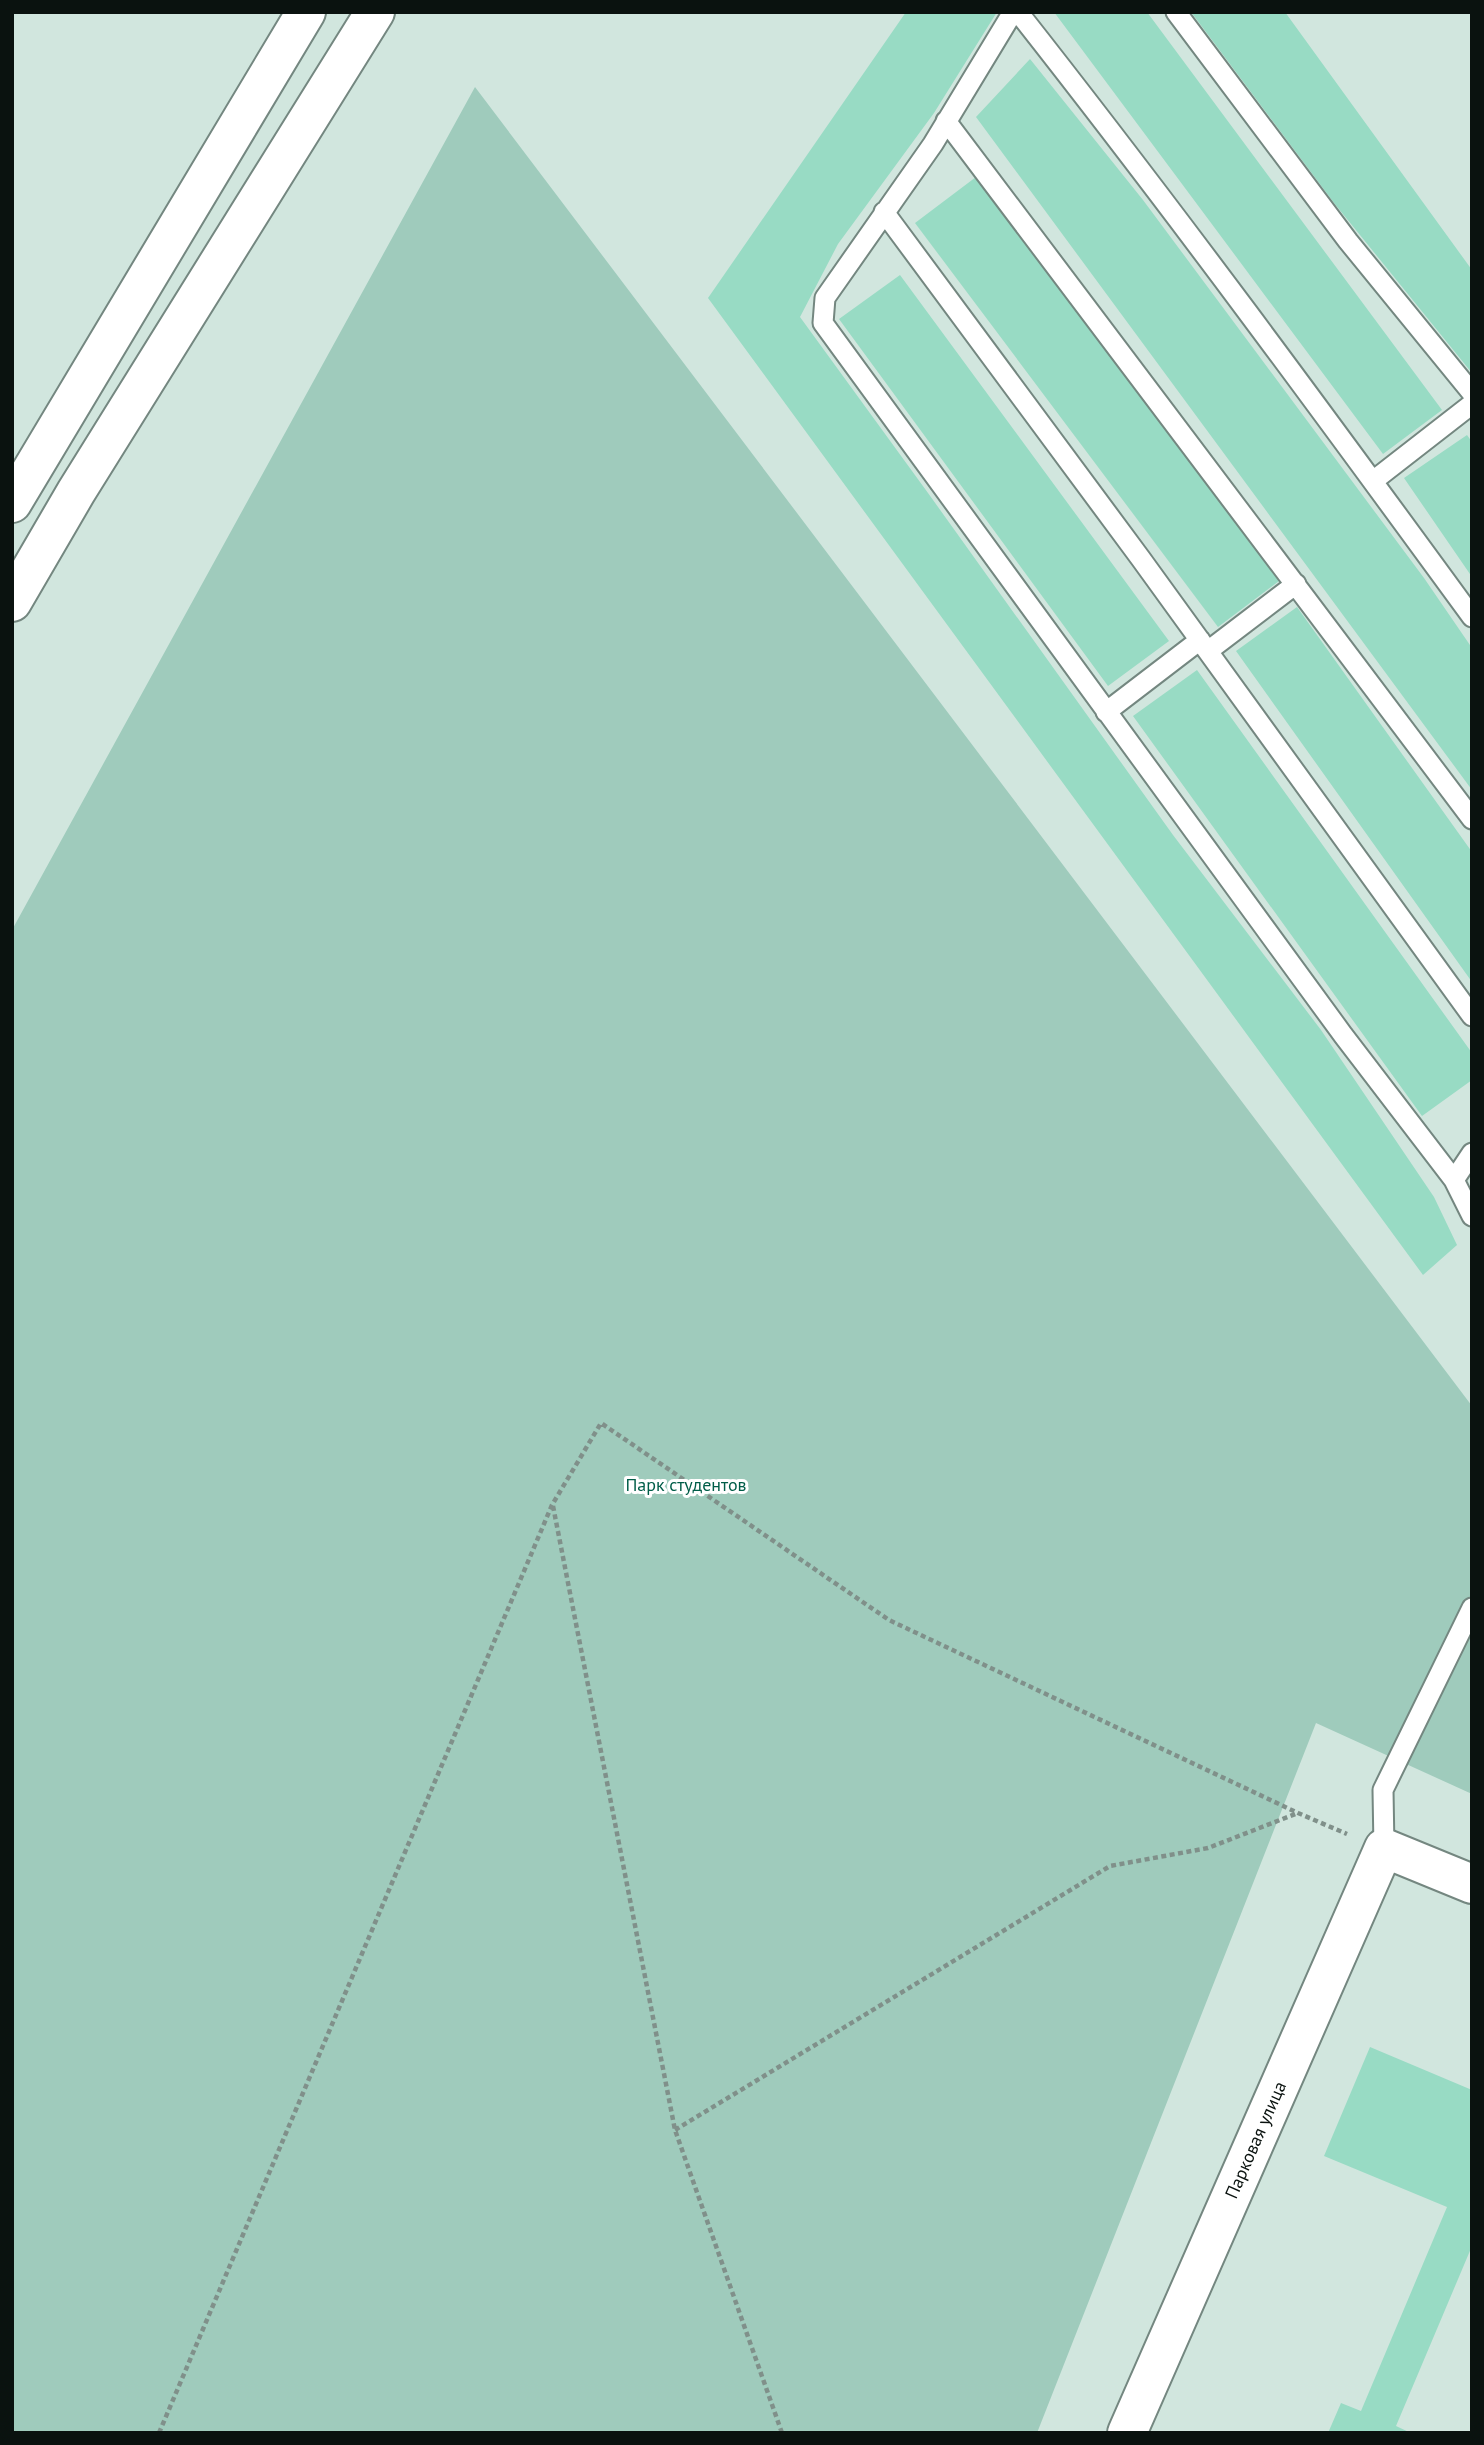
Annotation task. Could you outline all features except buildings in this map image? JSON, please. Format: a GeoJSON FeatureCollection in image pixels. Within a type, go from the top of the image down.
{"type":"FeatureCollection","features":[{"type":"Feature","properties":{"kind":"main road"},"geometry":{"type":"LineString","coordinates":[[12,503],[306,12]]}},
{"type":"Feature","properties":{"kind":"main road"},"geometry":{"type":"LineString","coordinates":[[12,602],[76,492],[375,12]]}},
{"type":"Feature","properties":{"kind":"main road"},"geometry":{"type":"LineString","coordinates":[[1384,1848],[1472,1884]]}},
{"type":"Feature","properties":{"kind":"main road","name":"Парковая улица"},"geometry":{"type":"LineString","coordinates":[[1127,2433],[1384,1848]]}},
{"type":"Feature","properties":{"kind":"lane"},"geometry":{"type":"LineString","coordinates":[[1472,617],[1101,118],[1016,12],[946,121],[825,298],[823,323],[1343,1035],[1454,1180],[1472,1216]]}},
{"type":"Feature","properties":{"kind":"lane"},"geometry":{"type":"LineString","coordinates":[[1176,12],[1348,241],[1472,393]]}},
{"type":"Feature","properties":{"kind":"lane"},"geometry":{"type":"LineString","coordinates":[[946,121],[1472,819]]}},
{"type":"Feature","properties":{"kind":"lane"},"geometry":{"type":"LineString","coordinates":[[884,212],[1204,645],[1472,1016]]}},
{"type":"Feature","properties":{"kind":"lane"},"geometry":{"type":"LineString","coordinates":[[1373,481],[1472,404]]}},
{"type":"Feature","properties":{"kind":"lane"},"geometry":{"type":"LineString","coordinates":[[1106,712],[1296,584]]}},
{"type":"Feature","properties":{"kind":"lane"},"geometry":{"type":"LineString","coordinates":[[1454,1180],[1472,1153]]}},
{"type":"Feature","properties":{"kind":"lane"},"geometry":{"type":"LineString","coordinates":[[1384,1848],[1382,1790],[1472,1608]]}},
{"type":"Feature","properties":{"kind":"path"},"geometry":{"type":"LineString","coordinates":[[159,2433],[552,1505],[601,1423],[889,1620],[1298,1813],[1384,1848]]}},
{"type":"Feature","properties":{"kind":"path"},"geometry":{"type":"LineString","coordinates":[[552,1505],[675,2130],[782,2433]]}},
{"type":"Feature","properties":{"kind":"path"},"geometry":{"type":"LineString","coordinates":[[675,2130],[1110,1866],[1208,1848],[1298,1813]]}},
{"type":"Feature","properties":{"kind":"green space","name":"Парк студентов"},"geometry":{"type":"Polygon","coordinates":[[[475,87],[1472,1406],[1472,1794],[1316,1723],[1037,2433],[12,2433],[12,930],[475,87]]]}}]}
